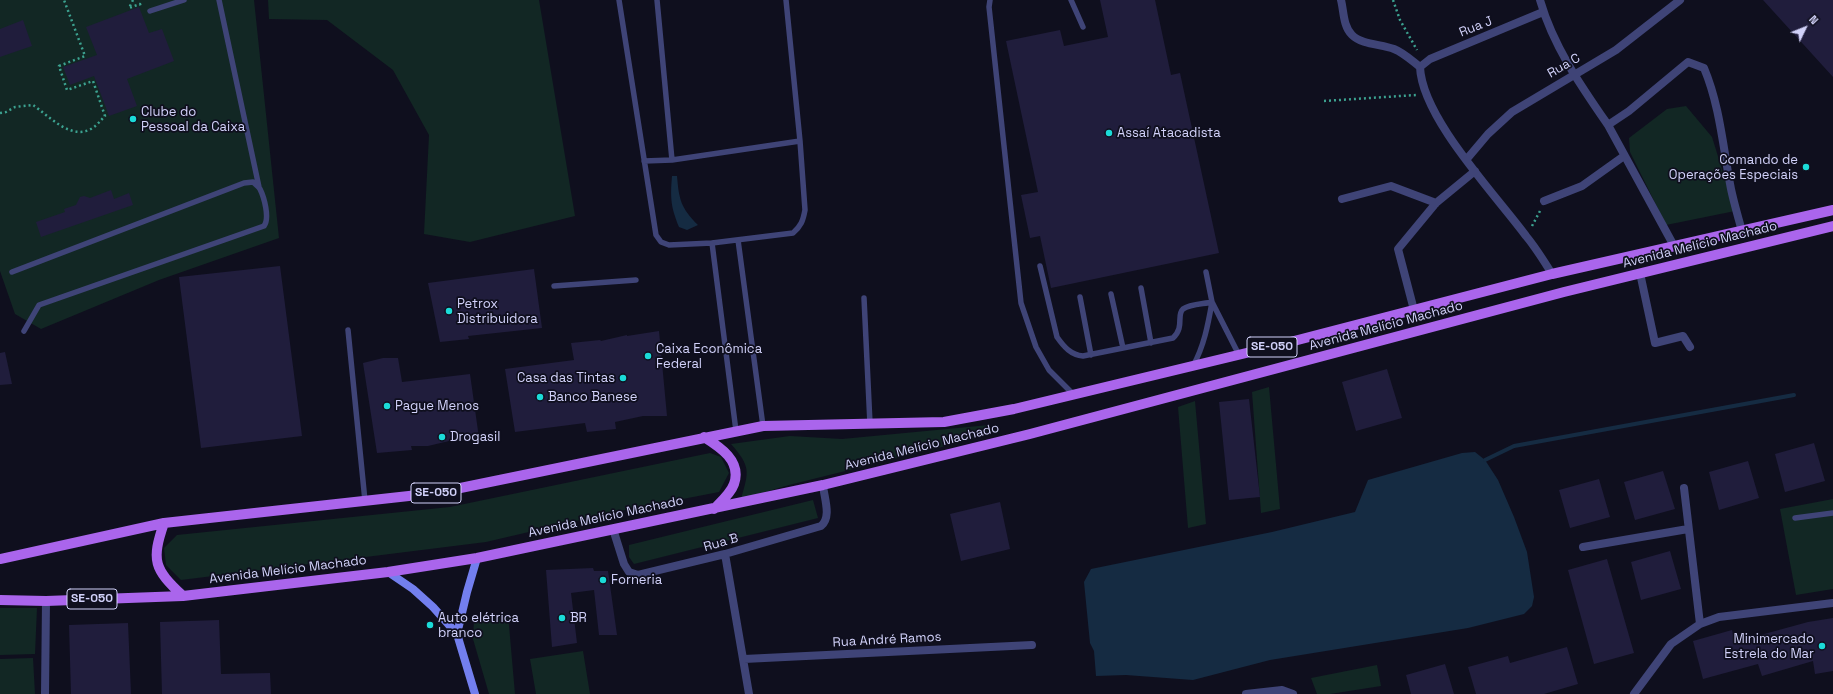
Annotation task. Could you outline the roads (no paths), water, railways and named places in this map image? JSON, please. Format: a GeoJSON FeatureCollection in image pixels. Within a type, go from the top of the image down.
{"type":"FeatureCollection","features":[{"type":"Feature","properties":{"kind":"main road","name":"Avenida Melício Machado"},"geometry":{"type":"LineString","coordinates":[[0,560],[164,523],[436,493],[763,426],[944,422],[1014,409],[1239,355],[1552,274],[1833,210]]}},
{"type":"Feature","properties":{"kind":"main road","name":"Avenida Melício Machado"},"geometry":{"type":"LineString","coordinates":[[0,600],[46,601],[183,596],[388,572],[477,558],[822,485],[1030,434],[1556,294],[1833,226]]}},
{"type":"Feature","properties":{"kind":"main road"},"geometry":{"type":"LineString","coordinates":[[704,437],[722,449],[733,462],[735,472],[734,484],[714,508]]}},
{"type":"Feature","properties":{"kind":"main road"},"geometry":{"type":"LineString","coordinates":[[164,523],[156,546],[156,563],[166,580],[183,596]]}},
{"type":"Feature","properties":{"kind":"street"},"geometry":{"type":"LineString","coordinates":[[1341,0],[1345,24],[1352,35],[1360,40],[1392,48],[1422,64],[1420,76],[1438,117],[1466,160],[1527,236],[1552,274]]}},
{"type":"Feature","properties":{"kind":"street"},"geometry":{"type":"LineString","coordinates":[[1540,0],[1543,12],[1573,75],[1608,125],[1674,246]]}},
{"type":"Feature","properties":{"kind":"street","name":"Rua C"},"geometry":{"type":"LineString","coordinates":[[1466,160],[1488,134],[1512,112],[1616,50],[1680,0]]}},
{"type":"Feature","properties":{"kind":"street","name":"Rua J"},"geometry":{"type":"LineString","coordinates":[[1422,64],[1543,12]]}},
{"type":"Feature","properties":{"kind":"street"},"geometry":{"type":"LineString","coordinates":[[1608,125],[1629,111],[1688,62],[1704,68],[1712,91],[1725,149],[1731,190],[1742,231]]}},
{"type":"Feature","properties":{"kind":"street"},"geometry":{"type":"LineString","coordinates":[[1544,201],[1582,186],[1624,156]]}},
{"type":"Feature","properties":{"kind":"street"},"geometry":{"type":"LineString","coordinates":[[1414,310],[1398,249],[1436,203],[1475,171]]}},
{"type":"Feature","properties":{"kind":"street"},"geometry":{"type":"LineString","coordinates":[[1342,199],[1391,186],[1436,203]]}},
{"type":"Feature","properties":{"kind":"street"},"geometry":{"type":"LineString","coordinates":[[1640,273],[1655,343],[1683,336],[1690,347]]}},
{"type":"Feature","properties":{"kind":"street","name":"Rua B"},"geometry":{"type":"LineString","coordinates":[[613,528],[624,564],[629,572],[638,575],[725,554],[821,526],[827,517],[822,485]]}},
{"type":"Feature","properties":{"kind":"street"},"geometry":{"type":"LineString","coordinates":[[1684,488],[1700,624]]}},
{"type":"Feature","properties":{"kind":"street"},"geometry":{"type":"LineString","coordinates":[[1583,547],[1688,529]]}},
{"type":"Feature","properties":{"kind":"street"},"geometry":{"type":"LineString","coordinates":[[725,554],[749,694]]}},
{"type":"Feature","properties":{"kind":"street"},"geometry":{"type":"LineString","coordinates":[[457,634],[477,558]]}},
{"type":"Feature","properties":{"kind":"street"},"geometry":{"type":"LineString","coordinates":[[388,572],[413,589],[433,607],[457,634],[475,694]]}},
{"type":"Feature","properties":{"kind":"street"},"geometry":{"type":"LineString","coordinates":[[45,694],[46,601]]}},
{"type":"Feature","properties":{"kind":"street"},"geometry":{"type":"LineString","coordinates":[[1634,694],[1671,644],[1700,624],[1718,618],[1833,603]]}},
{"type":"Feature","properties":{"kind":"street","name":"Rua André Ramos"},"geometry":{"type":"LineString","coordinates":[[744,659],[1032,645]]}},
{"type":"Feature","properties":{"kind":"street"},"geometry":{"type":"LineString","coordinates":[[1246,694],[1282,690],[1291,693]]}},
{"type":"Feature","properties":{"kind":"lane"},"geometry":{"type":"LineString","coordinates":[[150,11],[184,0]]}},
{"type":"Feature","properties":{"kind":"lane"},"geometry":{"type":"LineString","coordinates":[[24,331],[39,305],[264,226],[267,222],[267,216],[259,188],[218,0]]}},
{"type":"Feature","properties":{"kind":"lane"},"geometry":{"type":"LineString","coordinates":[[619,0],[656,235],[661,242],[669,245],[712,243],[793,233],[799,228],[804,210],[800,141],[786,0]]}},
{"type":"Feature","properties":{"kind":"lane"},"geometry":{"type":"LineString","coordinates":[[657,0],[672,160]]}},
{"type":"Feature","properties":{"kind":"lane"},"geometry":{"type":"LineString","coordinates":[[990,0],[988,7],[1021,303],[1036,347],[1049,370],[1073,394]]}},
{"type":"Feature","properties":{"kind":"lane"},"geometry":{"type":"LineString","coordinates":[[1071,0],[1083,27]]}},
{"type":"Feature","properties":{"kind":"lane"},"geometry":{"type":"LineString","coordinates":[[644,161],[672,160],[800,141]]}},
{"type":"Feature","properties":{"kind":"lane"},"geometry":{"type":"LineString","coordinates":[[12,272],[244,183],[253,182],[259,188]]}},
{"type":"Feature","properties":{"kind":"lane"},"geometry":{"type":"LineString","coordinates":[[738,240],[763,426]]}},
{"type":"Feature","properties":{"kind":"lane"},"geometry":{"type":"LineString","coordinates":[[712,243],[736,431]]}},
{"type":"Feature","properties":{"kind":"lane"},"geometry":{"type":"LineString","coordinates":[[1040,266],[1057,337],[1063,346],[1078,356],[1091,355],[1173,338],[1178,334],[1181,326],[1180,315],[1184,309],[1212,302]]}},
{"type":"Feature","properties":{"kind":"lane"},"geometry":{"type":"LineString","coordinates":[[1206,272],[1212,302],[1239,355]]}},
{"type":"Feature","properties":{"kind":"lane"},"geometry":{"type":"LineString","coordinates":[[554,286],[636,280]]}},
{"type":"Feature","properties":{"kind":"lane"},"geometry":{"type":"LineString","coordinates":[[1141,288],[1151,343]]}},
{"type":"Feature","properties":{"kind":"lane"},"geometry":{"type":"LineString","coordinates":[[1112,294],[1123,348]]}},
{"type":"Feature","properties":{"kind":"lane"},"geometry":{"type":"LineString","coordinates":[[1080,297],[1091,355]]}},
{"type":"Feature","properties":{"kind":"lane"},"geometry":{"type":"LineString","coordinates":[[864,298],[870,424]]}},
{"type":"Feature","properties":{"kind":"lane"},"geometry":{"type":"LineString","coordinates":[[1193,366],[1202,347],[1208,327],[1212,302]]}},
{"type":"Feature","properties":{"kind":"lane"},"geometry":{"type":"LineString","coordinates":[[348,330],[365,501]]}},
{"type":"Feature","properties":{"kind":"lane"},"geometry":{"type":"LineString","coordinates":[[1795,518],[1833,513]]}},
{"type":"Feature","properties":{"kind":"water"},"geometry":{"type":"Polygon","coordinates":[[[672,176],[677,176],[680,198],[684,208],[698,225],[687,230],[679,227],[674,214],[671,197],[672,176]]]}},
{"type":"Feature","properties":{"kind":"water"},"geometry":{"type":"Polygon","coordinates":[[[1475,452],[1485,460],[1498,480],[1527,552],[1534,597],[1532,606],[1524,614],[1468,628],[1270,660],[1193,680],[1126,675],[1096,676],[1094,651],[1090,643],[1084,582],[1091,569],[1272,532],[1355,512],[1368,480],[1462,453],[1475,452]]]}},
{"type":"Feature","properties":{"kind":"waterway"},"geometry":{"type":"LineString","coordinates":[[1485,460],[1514,446],[1794,395]]}},
{"type":"Feature","properties":{"kind":"place","name":"Clube do Pessoal da Caixa"},"geometry":{"type":"Point","coordinates":[133,119]}},
{"type":"Feature","properties":{"kind":"place","name":"Assaí Atacadista"},"geometry":{"type":"Point","coordinates":[1109,133]}},
{"type":"Feature","properties":{"kind":"place","name":"Comando de Operações Especiais"},"geometry":{"type":"Point","coordinates":[1806,167]}},
{"type":"Feature","properties":{"kind":"place","name":"Petrox Distribuidora"},"geometry":{"type":"Point","coordinates":[449,311]}},
{"type":"Feature","properties":{"kind":"place","name":"Caixa Econômica Federal"},"geometry":{"type":"Point","coordinates":[648,356]}},
{"type":"Feature","properties":{"kind":"place","name":"Casa das Tintas"},"geometry":{"type":"Point","coordinates":[623,378]}},
{"type":"Feature","properties":{"kind":"place","name":"Banco Banese"},"geometry":{"type":"Point","coordinates":[540,397]}},
{"type":"Feature","properties":{"kind":"place","name":"Pague Menos"},"geometry":{"type":"Point","coordinates":[387,406]}},
{"type":"Feature","properties":{"kind":"place","name":"Drogasil"},"geometry":{"type":"Point","coordinates":[442,437]}},
{"type":"Feature","properties":{"kind":"place","name":"Forneria"},"geometry":{"type":"Point","coordinates":[603,580]}},
{"type":"Feature","properties":{"kind":"place","name":"BR"},"geometry":{"type":"Point","coordinates":[562,618]}},
{"type":"Feature","properties":{"kind":"place","name":"Auto elétrica branco"},"geometry":{"type":"Point","coordinates":[430,625]}},
{"type":"Feature","properties":{"kind":"place","name":"Minimercado Estrela do Mar"},"geometry":{"type":"Point","coordinates":[1822,646]}}]}
